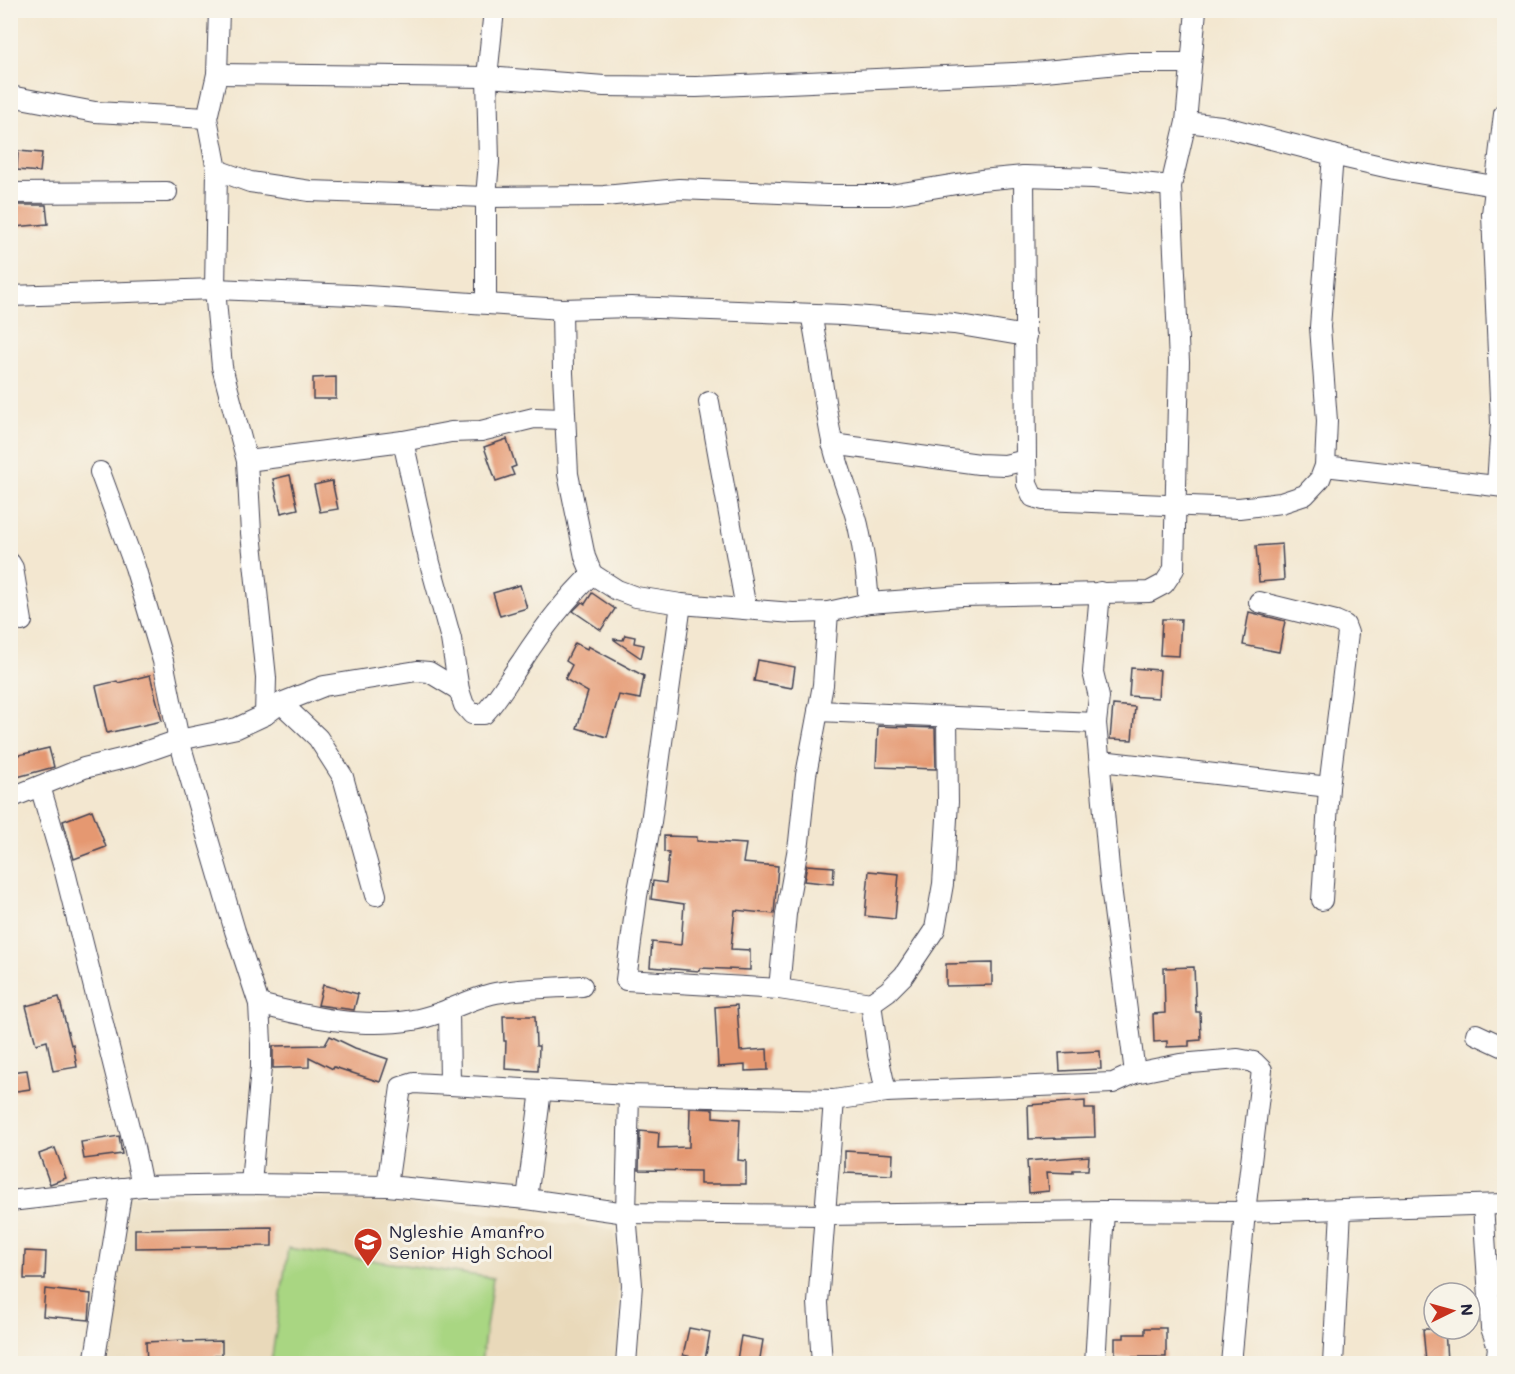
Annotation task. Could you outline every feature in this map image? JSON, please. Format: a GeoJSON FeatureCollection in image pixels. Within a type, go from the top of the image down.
{"type":"FeatureCollection","features":[{"type":"Feature","properties":{"kind":"street"},"geometry":{"type":"LineString","coordinates":[[219,10],[217,74],[207,118],[217,170],[215,289],[222,367],[247,461],[251,533],[266,678],[265,715]]}},
{"type":"Feature","properties":{"kind":"street"},"geometry":{"type":"LineString","coordinates":[[486,303],[486,197],[489,162],[487,77],[494,10]]}},
{"type":"Feature","properties":{"kind":"street"},"geometry":{"type":"LineString","coordinates":[[562,309],[568,474],[585,557],[592,574],[617,590],[636,597],[681,604],[793,613],[828,612],[869,603],[962,596],[1149,592],[1164,584],[1174,569],[1179,362],[1172,186],[1186,122],[1196,10]]}},
{"type":"Feature","properties":{"kind":"street"},"geometry":{"type":"LineString","coordinates":[[217,74],[487,77],[604,86],[696,87],[1034,72],[1129,63],[1191,63]]}},
{"type":"Feature","properties":{"kind":"street"},"geometry":{"type":"LineString","coordinates":[[10,96],[95,112],[207,118]]}},
{"type":"Feature","properties":{"kind":"street"},"geometry":{"type":"LineString","coordinates":[[1325,466],[1501,486],[1501,423],[1492,214],[1504,114]]}},
{"type":"Feature","properties":{"kind":"street"},"geometry":{"type":"LineString","coordinates":[[1186,122],[1221,126],[1404,171],[1494,186]]}},
{"type":"Feature","properties":{"kind":"street"},"geometry":{"type":"LineString","coordinates":[[1024,176],[1026,460],[1027,484],[1032,497],[1043,500],[1239,507],[1281,503],[1305,495],[1320,479],[1325,466],[1327,421],[1320,327],[1333,155]]}},
{"type":"Feature","properties":{"kind":"street"},"geometry":{"type":"LineString","coordinates":[[217,170],[250,182],[310,191],[486,197],[604,196],[679,189],[890,195],[1024,176],[1094,178],[1172,186]]}},
{"type":"Feature","properties":{"kind":"street"},"geometry":{"type":"LineString","coordinates":[[10,193],[167,192]]}},
{"type":"Feature","properties":{"kind":"street"},"geometry":{"type":"LineString","coordinates":[[10,296],[215,289],[562,309],[631,307],[812,314],[954,324],[1026,336]]}},
{"type":"Feature","properties":{"kind":"street"},"geometry":{"type":"LineString","coordinates":[[812,314],[832,444],[858,525],[869,603]]}},
{"type":"Feature","properties":{"kind":"street"},"geometry":{"type":"LineString","coordinates":[[709,402],[746,609]]}},
{"type":"Feature","properties":{"kind":"street"},"geometry":{"type":"LineString","coordinates":[[247,461],[403,441],[451,432],[481,431],[534,418],[565,419]]}},
{"type":"Feature","properties":{"kind":"street"},"geometry":{"type":"LineString","coordinates":[[403,441],[430,563],[451,639],[459,690],[464,705],[472,714],[484,714],[495,703],[548,624],[574,591],[592,574]]}},
{"type":"Feature","properties":{"kind":"street"},"geometry":{"type":"LineString","coordinates":[[832,444],[979,464],[1005,465],[1026,460]]}},
{"type":"Feature","properties":{"kind":"street"},"geometry":{"type":"LineString","coordinates":[[100,472],[135,567],[163,661],[179,740],[259,1004],[261,1067],[251,1184]]}},
{"type":"Feature","properties":{"kind":"street"},"geometry":{"type":"LineString","coordinates":[[10,563],[13,568],[22,621]]}},
{"type":"Feature","properties":{"kind":"street"},"geometry":{"type":"LineString","coordinates":[[1100,592],[1093,672],[1099,697],[1096,723],[1110,879],[1135,1073]]}},
{"type":"Feature","properties":{"kind":"street"},"geometry":{"type":"LineString","coordinates":[[1259,602],[1336,621],[1345,625],[1347,633],[1329,787],[1322,900]]}},
{"type":"Feature","properties":{"kind":"street"},"geometry":{"type":"LineString","coordinates":[[681,604],[651,822],[626,980],[778,989],[871,1003],[888,991],[904,975],[935,929],[940,910],[948,802],[947,718]]}},
{"type":"Feature","properties":{"kind":"street"},"geometry":{"type":"LineString","coordinates":[[778,989],[806,775],[825,663],[828,612]]}},
{"type":"Feature","properties":{"kind":"street"},"geometry":{"type":"LineString","coordinates":[[10,798],[84,768],[133,756],[179,740],[237,728],[265,715],[281,703],[324,686],[417,671],[429,672],[459,690]]}},
{"type":"Feature","properties":{"kind":"street"},"geometry":{"type":"LineString","coordinates":[[281,703],[318,738],[344,777],[376,895]]}},
{"type":"Feature","properties":{"kind":"street"},"geometry":{"type":"LineString","coordinates":[[818,711],[1096,723]]}},
{"type":"Feature","properties":{"kind":"street"},"geometry":{"type":"LineString","coordinates":[[1101,761],[1329,787]]}},
{"type":"Feature","properties":{"kind":"street"},"geometry":{"type":"LineString","coordinates":[[40,786],[64,868],[134,1148],[132,1187],[94,1364]]}},
{"type":"Feature","properties":{"kind":"street"},"geometry":{"type":"LineString","coordinates":[[259,1004],[328,1020],[375,1023],[413,1020],[494,993],[582,986]]}},
{"type":"Feature","properties":{"kind":"street"},"geometry":{"type":"LineString","coordinates":[[871,1003],[886,1092]]}},
{"type":"Feature","properties":{"kind":"street"},"geometry":{"type":"LineString","coordinates":[[449,1009],[450,1084]]}},
{"type":"Feature","properties":{"kind":"street"},"geometry":{"type":"LineString","coordinates":[[1476,1034],[1504,1047]]}},
{"type":"Feature","properties":{"kind":"street"},"geometry":{"type":"LineString","coordinates":[[387,1186],[401,1087],[414,1083],[629,1095],[834,1100],[886,1092],[1113,1083],[1135,1073],[1180,1064],[1238,1059],[1254,1062],[1262,1070],[1245,1212],[1231,1364]]}},
{"type":"Feature","properties":{"kind":"street"},"geometry":{"type":"LineString","coordinates":[[526,1199],[541,1090]]}},
{"type":"Feature","properties":{"kind":"street"},"geometry":{"type":"LineString","coordinates":[[626,1364],[632,1285],[626,1213],[629,1095]]}},
{"type":"Feature","properties":{"kind":"street"},"geometry":{"type":"LineString","coordinates":[[822,1364],[818,1303],[834,1100]]}},
{"type":"Feature","properties":{"kind":"street"},"geometry":{"type":"LineString","coordinates":[[10,1201],[132,1187],[251,1184],[387,1186],[526,1199],[626,1213],[824,1215],[1104,1211],[1245,1212],[1504,1204]]}},
{"type":"Feature","properties":{"kind":"street"},"geometry":{"type":"LineString","coordinates":[[1483,1205],[1491,1328],[1499,1353]]}},
{"type":"Feature","properties":{"kind":"street"},"geometry":{"type":"LineString","coordinates":[[1333,1364],[1341,1210]]}},
{"type":"Feature","properties":{"kind":"street"},"geometry":{"type":"LineString","coordinates":[[1095,1364],[1104,1211]]}},
{"type":"Feature","properties":{"kind":"shaded area","name":"Ngleshie Amanfro Senior High School"},"geometry":{"type":"Polygon","coordinates":[[[125,1195],[363,1200],[615,1230],[621,1363],[106,1364],[125,1195]]]}},
{"type":"Feature","properties":{"kind":"green space"},"geometry":{"type":"Polygon","coordinates":[[[288,1248],[493,1278],[481,1363],[271,1363],[288,1248]]]}},
{"type":"Feature","properties":{"kind":"building"},"geometry":{"type":"Polygon","coordinates":[[[18,151],[42,153],[40,172],[17,170],[18,151]]]}},
{"type":"Feature","properties":{"kind":"building"},"geometry":{"type":"Polygon","coordinates":[[[11,205],[46,205],[48,224],[14,227],[11,205]]]}},
{"type":"Feature","properties":{"kind":"building"},"geometry":{"type":"Polygon","coordinates":[[[336,377],[336,399],[313,399],[313,378],[336,377]]]}},
{"type":"Feature","properties":{"kind":"building"},"geometry":{"type":"Polygon","coordinates":[[[507,439],[516,466],[511,468],[514,475],[496,481],[484,447],[507,439]]]}},
{"type":"Feature","properties":{"kind":"building"},"geometry":{"type":"Polygon","coordinates":[[[290,475],[298,509],[281,513],[273,479],[290,475]]]}},
{"type":"Feature","properties":{"kind":"building"},"geometry":{"type":"Polygon","coordinates":[[[332,481],[338,509],[320,512],[314,485],[332,481]]]}},
{"type":"Feature","properties":{"kind":"building"},"geometry":{"type":"Polygon","coordinates":[[[1282,544],[1284,580],[1259,582],[1256,546],[1282,544]]]}},
{"type":"Feature","properties":{"kind":"building"},"geometry":{"type":"Polygon","coordinates":[[[520,585],[527,608],[500,616],[493,593],[520,585]]]}},
{"type":"Feature","properties":{"kind":"building"},"geometry":{"type":"Polygon","coordinates":[[[592,593],[615,609],[601,630],[573,611],[582,602],[585,604],[592,593]]]}},
{"type":"Feature","properties":{"kind":"building"},"geometry":{"type":"Polygon","coordinates":[[[1249,612],[1285,621],[1279,652],[1243,645],[1249,612]]]}},
{"type":"Feature","properties":{"kind":"building"},"geometry":{"type":"Polygon","coordinates":[[[1162,619],[1181,619],[1179,656],[1160,655],[1162,619]]]}},
{"type":"Feature","properties":{"kind":"building"},"geometry":{"type":"Polygon","coordinates":[[[625,635],[635,637],[634,643],[644,645],[641,658],[613,639],[623,640],[625,635]]]}},
{"type":"Feature","properties":{"kind":"building"},"geometry":{"type":"Polygon","coordinates":[[[575,643],[587,649],[588,646],[644,676],[640,699],[619,695],[607,737],[577,728],[588,692],[565,679],[572,665],[566,661],[575,643]]]}},
{"type":"Feature","properties":{"kind":"building"},"geometry":{"type":"Polygon","coordinates":[[[758,660],[795,667],[792,688],[754,681],[758,660]]]}},
{"type":"Feature","properties":{"kind":"building"},"geometry":{"type":"Polygon","coordinates":[[[1131,668],[1160,670],[1158,698],[1129,696],[1131,668]]]}},
{"type":"Feature","properties":{"kind":"building"},"geometry":{"type":"Polygon","coordinates":[[[150,675],[162,721],[107,733],[96,686],[150,675]]]}},
{"type":"Feature","properties":{"kind":"building"},"geometry":{"type":"Polygon","coordinates":[[[1113,705],[1135,707],[1132,740],[1110,739],[1113,705]]]}},
{"type":"Feature","properties":{"kind":"building"},"geometry":{"type":"Polygon","coordinates":[[[878,726],[935,728],[936,769],[876,767],[878,726]]]}},
{"type":"Feature","properties":{"kind":"building"},"geometry":{"type":"Polygon","coordinates":[[[49,748],[54,767],[10,779],[10,757],[49,748]]]}},
{"type":"Feature","properties":{"kind":"building"},"geometry":{"type":"Polygon","coordinates":[[[92,810],[106,847],[74,859],[63,821],[92,810]]]}},
{"type":"Feature","properties":{"kind":"building"},"geometry":{"type":"Polygon","coordinates":[[[664,836],[697,837],[697,841],[746,844],[743,863],[778,866],[774,914],[735,910],[731,949],[750,950],[750,970],[700,968],[699,971],[650,967],[652,942],[681,945],[684,904],[651,899],[653,881],[666,883],[669,853],[664,852],[664,836]]]}},
{"type":"Feature","properties":{"kind":"building"},"geometry":{"type":"Polygon","coordinates":[[[807,865],[834,867],[833,884],[804,881],[807,865]]]}},
{"type":"Feature","properties":{"kind":"building"},"geometry":{"type":"Polygon","coordinates":[[[869,871],[899,874],[895,919],[865,916],[869,871]]]}},
{"type":"Feature","properties":{"kind":"building"},"geometry":{"type":"Polygon","coordinates":[[[992,963],[992,985],[946,986],[946,964],[992,963]]]}},
{"type":"Feature","properties":{"kind":"building"},"geometry":{"type":"Polygon","coordinates":[[[1194,967],[1196,1012],[1200,1012],[1201,1040],[1189,1041],[1189,1046],[1167,1047],[1167,1041],[1154,1042],[1153,1014],[1165,1013],[1164,968],[1194,967]]]}},
{"type":"Feature","properties":{"kind":"building"},"geometry":{"type":"Polygon","coordinates":[[[323,985],[358,994],[354,1010],[318,1005],[323,985]]]}},
{"type":"Feature","properties":{"kind":"building"},"geometry":{"type":"Polygon","coordinates":[[[59,997],[71,1045],[73,1044],[77,1067],[53,1071],[47,1041],[36,1044],[26,1006],[59,997]]]}},
{"type":"Feature","properties":{"kind":"building"},"geometry":{"type":"Polygon","coordinates":[[[737,1005],[740,1051],[767,1049],[768,1070],[745,1071],[745,1065],[718,1067],[715,1007],[737,1005]]]}},
{"type":"Feature","properties":{"kind":"building"},"geometry":{"type":"Polygon","coordinates":[[[503,1016],[535,1016],[536,1046],[539,1046],[538,1071],[505,1069],[506,1041],[504,1041],[503,1016]]]}},
{"type":"Feature","properties":{"kind":"building"},"geometry":{"type":"Polygon","coordinates":[[[330,1036],[355,1048],[388,1059],[380,1082],[334,1067],[333,1069],[309,1057],[309,1067],[273,1068],[273,1046],[325,1045],[330,1036]]]}},
{"type":"Feature","properties":{"kind":"building"},"geometry":{"type":"Polygon","coordinates":[[[1100,1051],[1101,1069],[1060,1071],[1059,1053],[1100,1051]]]}},
{"type":"Feature","properties":{"kind":"building"},"geometry":{"type":"Polygon","coordinates":[[[27,1070],[30,1089],[10,1092],[10,1072],[27,1070]]]}},
{"type":"Feature","properties":{"kind":"building"},"geometry":{"type":"Polygon","coordinates":[[[1085,1101],[1085,1109],[1094,1109],[1095,1137],[1029,1139],[1028,1105],[1085,1101]]]}},
{"type":"Feature","properties":{"kind":"building"},"geometry":{"type":"Polygon","coordinates":[[[690,1108],[713,1109],[713,1117],[740,1119],[738,1160],[746,1161],[746,1184],[700,1184],[700,1171],[639,1170],[640,1131],[659,1133],[658,1148],[689,1147],[690,1108]]]}},
{"type":"Feature","properties":{"kind":"building"},"geometry":{"type":"Polygon","coordinates":[[[119,1136],[122,1154],[84,1159],[81,1142],[119,1136]]]}},
{"type":"Feature","properties":{"kind":"building"},"geometry":{"type":"Polygon","coordinates":[[[55,1148],[66,1178],[50,1184],[39,1154],[55,1148]]]}},
{"type":"Feature","properties":{"kind":"building"},"geometry":{"type":"Polygon","coordinates":[[[845,1151],[893,1154],[892,1175],[845,1173],[845,1151]]]}},
{"type":"Feature","properties":{"kind":"building"},"geometry":{"type":"Polygon","coordinates":[[[1089,1156],[1088,1170],[1073,1170],[1073,1173],[1047,1172],[1049,1191],[1029,1193],[1027,1161],[1089,1156]]]}},
{"type":"Feature","properties":{"kind":"building"},"geometry":{"type":"Polygon","coordinates":[[[272,1227],[272,1246],[135,1248],[135,1229],[272,1227]]]}},
{"type":"Feature","properties":{"kind":"building"},"geometry":{"type":"Polygon","coordinates":[[[25,1251],[46,1252],[45,1279],[24,1279],[25,1251]]]}},
{"type":"Feature","properties":{"kind":"building"},"geometry":{"type":"Polygon","coordinates":[[[45,1289],[91,1294],[89,1320],[43,1316],[45,1289]]]}},
{"type":"Feature","properties":{"kind":"building"},"geometry":{"type":"Polygon","coordinates":[[[689,1328],[710,1332],[705,1360],[683,1355],[689,1328]]]}},
{"type":"Feature","properties":{"kind":"building"},"geometry":{"type":"Polygon","coordinates":[[[1145,1328],[1166,1328],[1166,1357],[1115,1357],[1115,1338],[1124,1338],[1124,1334],[1145,1334],[1145,1328]]]}},
{"type":"Feature","properties":{"kind":"building"},"geometry":{"type":"Polygon","coordinates":[[[741,1336],[763,1340],[759,1364],[737,1360],[741,1336]]]}},
{"type":"Feature","properties":{"kind":"building"},"geometry":{"type":"Polygon","coordinates":[[[184,1340],[184,1342],[222,1341],[222,1355],[215,1355],[215,1364],[147,1364],[146,1342],[184,1340]]]}},
{"type":"Feature","properties":{"kind":"building"},"geometry":{"type":"Polygon","coordinates":[[[1424,1341],[1446,1341],[1447,1361],[1426,1362],[1424,1341]]]}},
{"type":"Feature","properties":{"kind":"place","name":"Ngleshie Amanfro Senior High School"},"geometry":{"type":"Point","coordinates":[368,1268]}}]}
